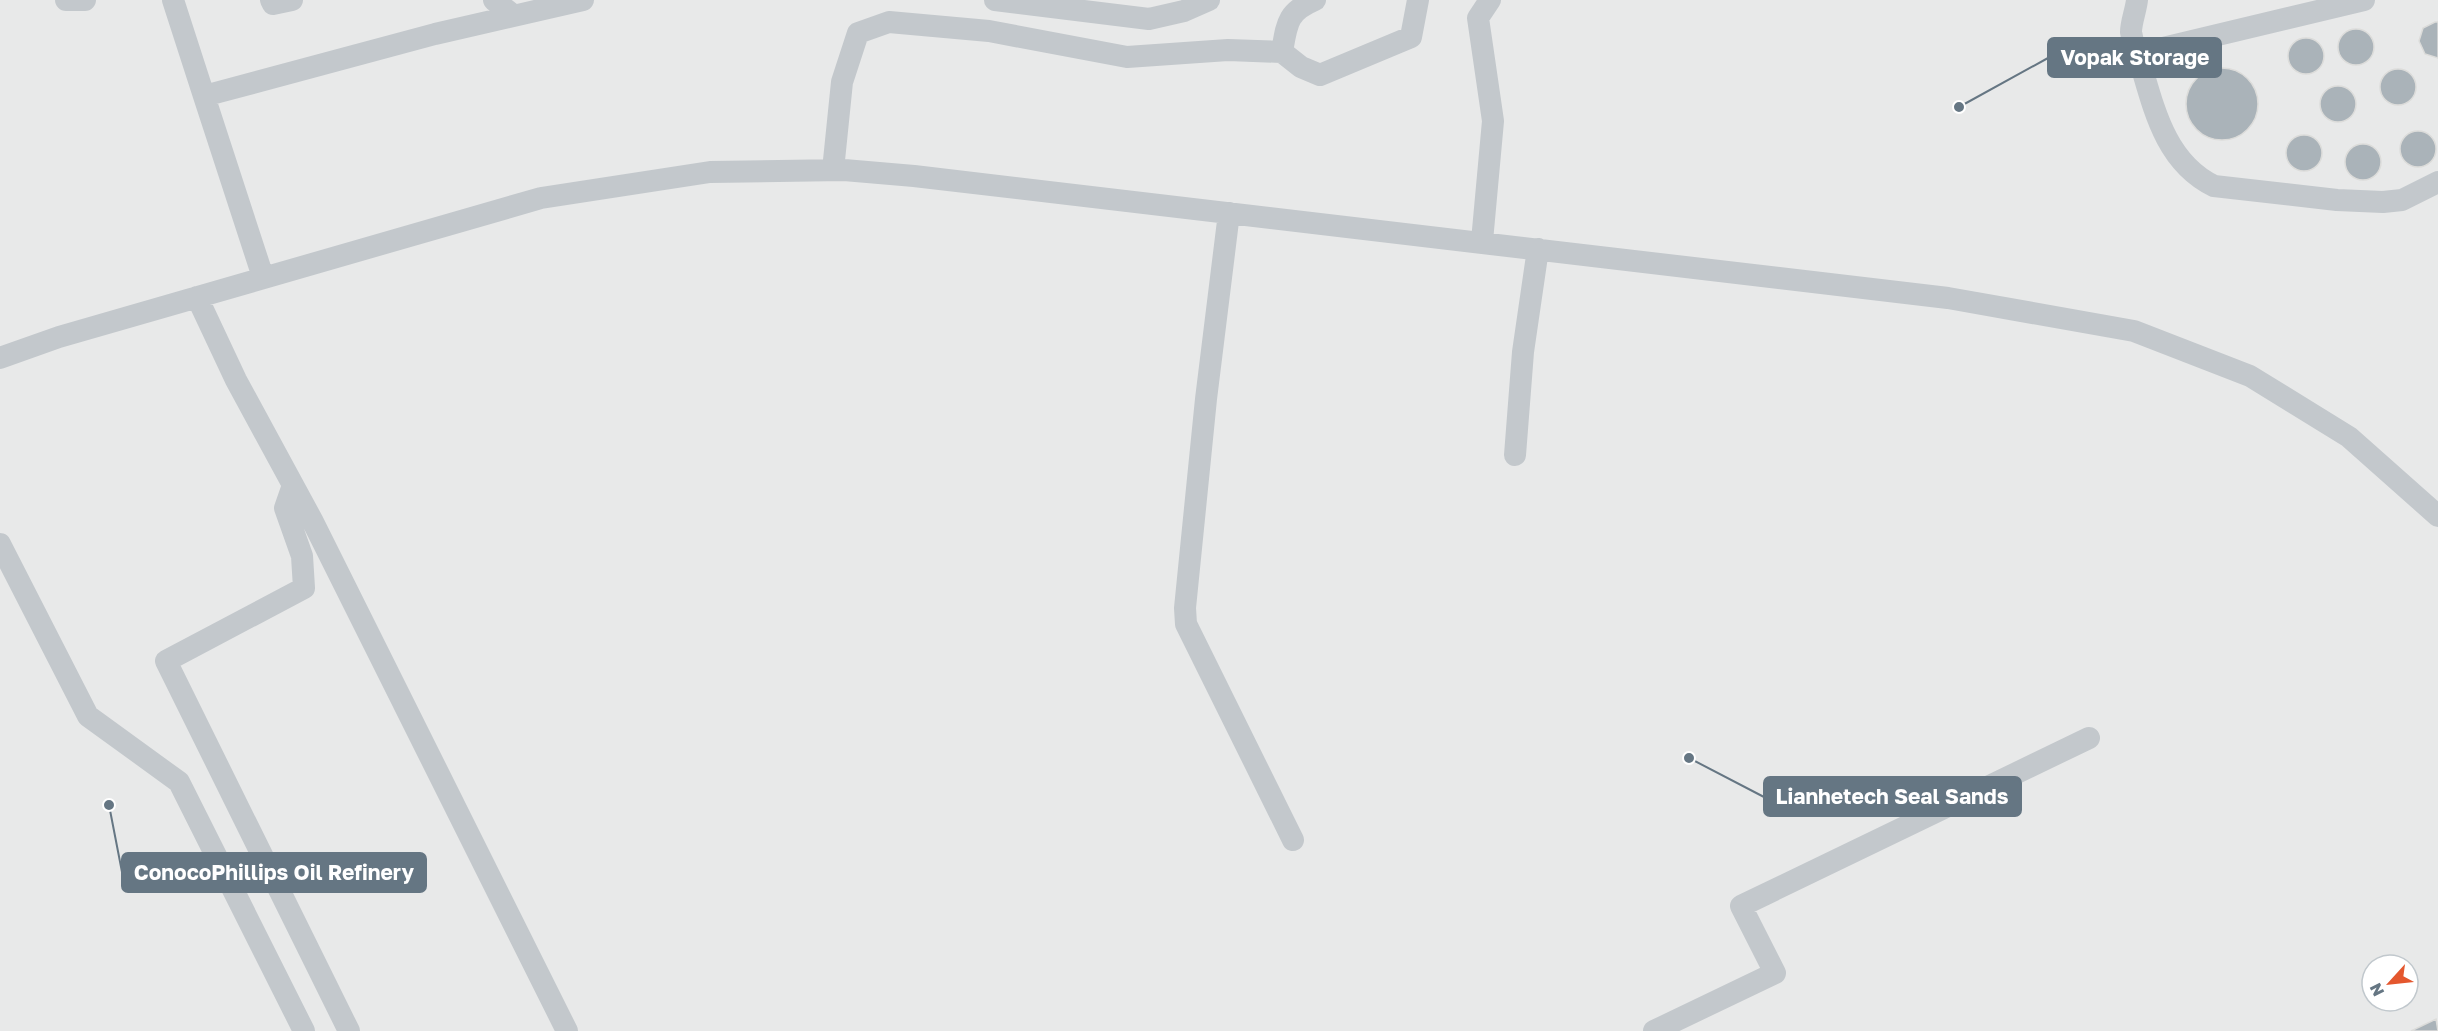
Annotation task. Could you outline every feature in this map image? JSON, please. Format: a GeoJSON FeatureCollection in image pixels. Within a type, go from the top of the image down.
{"type":"FeatureCollection","features":[{"type":"Feature","properties":{"kind":"street"},"geometry":{"type":"LineString","coordinates":[[66,0],[85,0]]}},
{"type":"Feature","properties":{"kind":"street"},"geometry":{"type":"LineString","coordinates":[[173,0],[263,277]]}},
{"type":"Feature","properties":{"kind":"street"},"geometry":{"type":"LineString","coordinates":[[271,0],[273,4],[292,0]]}},
{"type":"Feature","properties":{"kind":"street"},"geometry":{"type":"LineString","coordinates":[[494,0],[513,15]]}},
{"type":"Feature","properties":{"kind":"street"},"geometry":{"type":"LineString","coordinates":[[204,96],[513,15],[583,0]]}},
{"type":"Feature","properties":{"kind":"street"},"geometry":{"type":"LineString","coordinates":[[995,0],[1149,19],[1184,11],[1209,0]]}},
{"type":"Feature","properties":{"kind":"street"},"geometry":{"type":"LineString","coordinates":[[1282,52],[1287,21],[1298,7],[1315,0]]}},
{"type":"Feature","properties":{"kind":"street"},"geometry":{"type":"LineString","coordinates":[[832,170],[842,82],[858,33],[890,22],[989,31],[1127,57],[1228,50],[1282,52],[1301,67],[1320,75],[1359,61],[1411,37],[1418,0]]}},
{"type":"Feature","properties":{"kind":"street"},"geometry":{"type":"LineString","coordinates":[[1482,242],[1493,121],[1478,18],[1490,0]]}},
{"type":"Feature","properties":{"kind":"street"},"geometry":{"type":"LineString","coordinates":[[2138,0],[2131,31],[2158,122],[2170,145],[2186,167],[2214,186],[2337,200],[2384,202],[2402,200],[2438,182]]}},
{"type":"Feature","properties":{"kind":"street"},"geometry":{"type":"LineString","coordinates":[[2138,54],[2364,0]]}},
{"type":"Feature","properties":{"kind":"street"},"geometry":{"type":"LineString","coordinates":[[0,358],[59,337],[541,198],[710,172],[832,170],[915,176],[1948,298],[2134,331],[2250,376],[2349,437],[2438,516]]}},
{"type":"Feature","properties":{"kind":"street"},"geometry":{"type":"LineString","coordinates":[[1229,213],[1206,399],[1185,608],[1186,624],[1293,840]]}},
{"type":"Feature","properties":{"kind":"street"},"geometry":{"type":"LineString","coordinates":[[1515,455],[1523,352],[1538,249]]}},
{"type":"Feature","properties":{"kind":"street"},"geometry":{"type":"LineString","coordinates":[[197,297],[236,380],[293,485],[567,1031]]}},
{"type":"Feature","properties":{"kind":"street"},"geometry":{"type":"LineString","coordinates":[[293,485],[285,508],[302,556],[304,588],[166,661],[349,1031]]}},
{"type":"Feature","properties":{"kind":"street"},"geometry":{"type":"LineString","coordinates":[[0,544],[88,716],[179,782],[304,1031]]}},
{"type":"Feature","properties":{"kind":"street"},"geometry":{"type":"LineString","coordinates":[[1654,1031],[1775,973],[1741,906],[2089,738]]}},
{"type":"Feature","properties":{"kind":"shaded area"},"geometry":{"type":"Polygon","coordinates":[[[0,0],[2438,0],[2438,1031],[0,1031],[0,0]]]}},
{"type":"Feature","properties":{"kind":"building"},"geometry":{"type":"Polygon","coordinates":[[[2438,22],[2438,58],[2425,54],[2419,41],[2423,28],[2438,22]]]}},
{"type":"Feature","properties":{"kind":"building"},"geometry":{"type":"Polygon","coordinates":[[[2356,29],[2369,34],[2374,47],[2369,60],[2356,65],[2343,60],[2338,47],[2343,34],[2356,29]]]}},
{"type":"Feature","properties":{"kind":"building"},"geometry":{"type":"Polygon","coordinates":[[[2306,38],[2319,43],[2324,56],[2319,69],[2306,74],[2293,69],[2288,56],[2293,43],[2306,38]]]}},
{"type":"Feature","properties":{"kind":"building"},"geometry":{"type":"Polygon","coordinates":[[[2222,68],[2236,71],[2248,78],[2255,90],[2258,104],[2255,118],[2248,130],[2236,137],[2222,140],[2208,137],[2196,130],[2189,118],[2186,104],[2189,90],[2196,78],[2208,71],[2222,68]]]}},
{"type":"Feature","properties":{"kind":"building"},"geometry":{"type":"Polygon","coordinates":[[[2398,69],[2411,74],[2416,87],[2411,100],[2398,105],[2385,100],[2380,87],[2385,74],[2398,69]]]}},
{"type":"Feature","properties":{"kind":"building"},"geometry":{"type":"Polygon","coordinates":[[[2338,86],[2351,91],[2356,104],[2351,117],[2338,122],[2325,117],[2320,104],[2325,91],[2338,86]]]}},
{"type":"Feature","properties":{"kind":"building"},"geometry":{"type":"Polygon","coordinates":[[[2418,131],[2431,136],[2436,149],[2431,162],[2418,167],[2405,162],[2400,149],[2405,136],[2418,131]]]}},
{"type":"Feature","properties":{"kind":"building"},"geometry":{"type":"Polygon","coordinates":[[[2304,135],[2317,140],[2322,153],[2317,166],[2304,171],[2291,166],[2286,153],[2291,140],[2304,135]]]}},
{"type":"Feature","properties":{"kind":"building"},"geometry":{"type":"Polygon","coordinates":[[[2363,144],[2376,149],[2381,162],[2376,175],[2363,180],[2350,175],[2345,162],[2350,149],[2363,144]]]}},
{"type":"Feature","properties":{"kind":"building"},"geometry":{"type":"Polygon","coordinates":[[[2436,1019],[2438,1031],[2411,1031],[2436,1019]]]}},
{"type":"Feature","properties":{"kind":"place","name":"Vopak Storage"},"geometry":{"type":"Point","coordinates":[1959,107]}},
{"type":"Feature","properties":{"kind":"place","name":"Lianhetech Seal Sands"},"geometry":{"type":"Point","coordinates":[1689,758]}},
{"type":"Feature","properties":{"kind":"place","name":"ConocoPhillips Oil Refinery"},"geometry":{"type":"Point","coordinates":[109,805]}}]}
